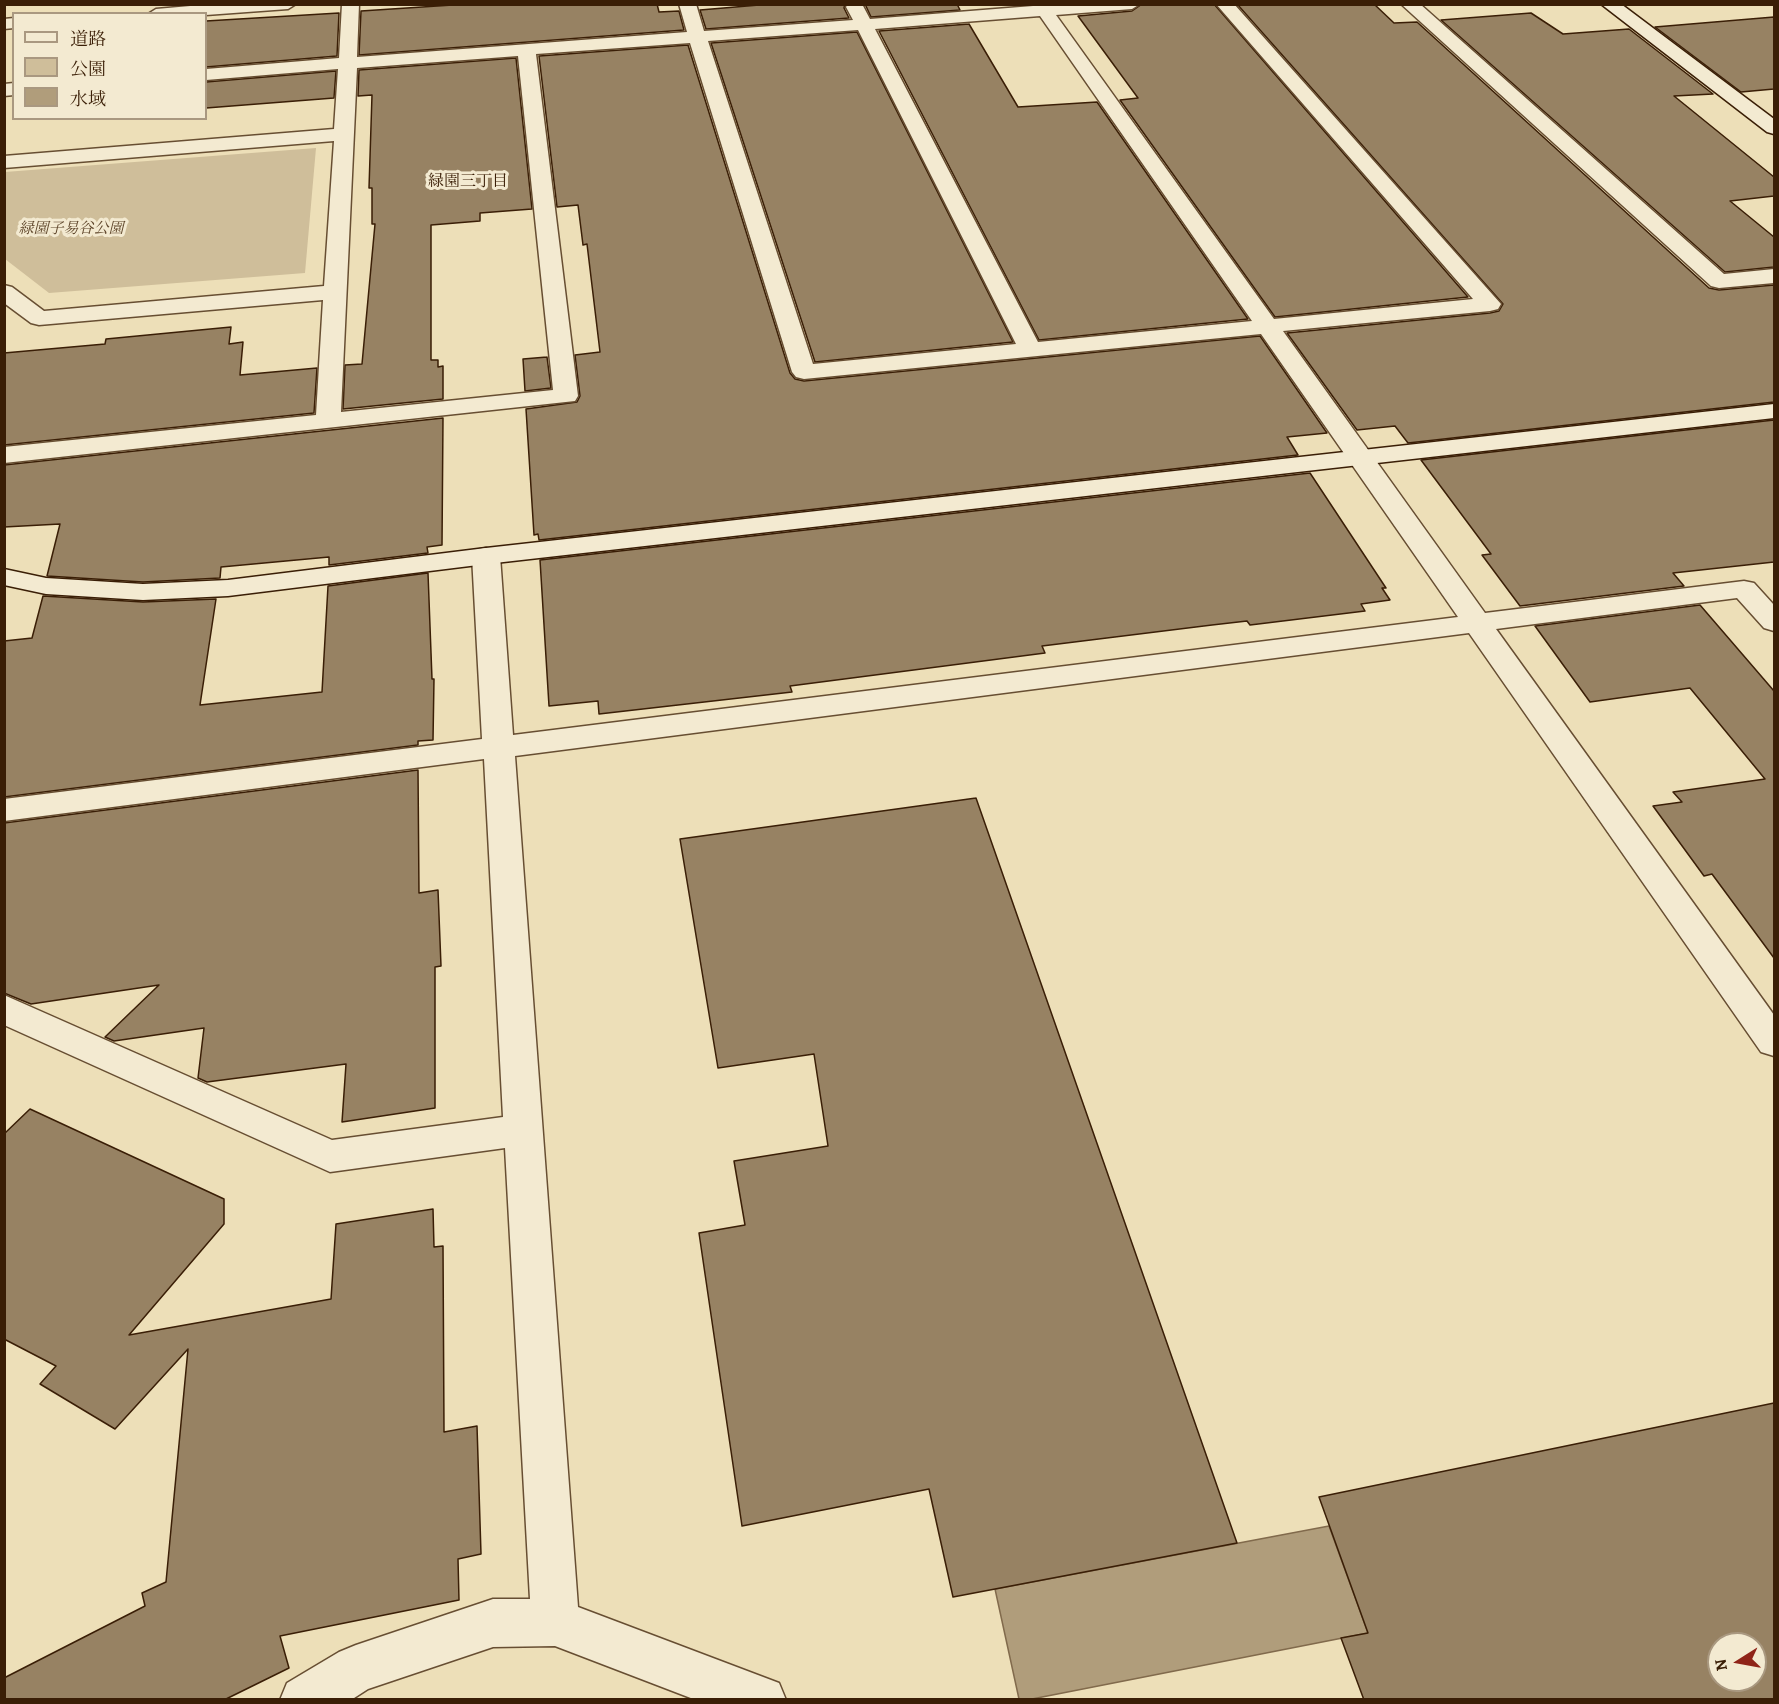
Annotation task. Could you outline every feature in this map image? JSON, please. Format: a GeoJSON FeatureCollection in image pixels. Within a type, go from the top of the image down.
{"type":"FeatureCollection","features":[{"type":"Feature","properties":{"kind":"street"},"geometry":{"type":"LineString","coordinates":[[182,12],[288,4]]}},
{"type":"Feature","properties":{"kind":"street"},"geometry":{"type":"LineString","coordinates":[[328,421],[351,4]]}},
{"type":"Feature","properties":{"kind":"street"},"geometry":{"type":"LineString","coordinates":[[687,4],[804,372],[1490,304],[1224,4]]}},
{"type":"Feature","properties":{"kind":"street"},"geometry":{"type":"LineString","coordinates":[[854,4],[1031,350]]}},
{"type":"Feature","properties":{"kind":"street"},"geometry":{"type":"LineString","coordinates":[[207,74],[864,24],[1042,8],[1132,4]]}},
{"type":"Feature","properties":{"kind":"street"},"geometry":{"type":"LineString","coordinates":[[1409,4],[1719,281],[1774,276]]}},
{"type":"Feature","properties":{"kind":"street"},"geometry":{"type":"LineString","coordinates":[[1609,4],[1774,128]]}},
{"type":"Feature","properties":{"kind":"street"},"geometry":{"type":"LineString","coordinates":[[1042,8],[1774,1042]]}},
{"type":"Feature","properties":{"kind":"street"},"geometry":{"type":"LineString","coordinates":[[4,455],[566,396],[526,50]]}},
{"type":"Feature","properties":{"kind":"street"},"geometry":{"type":"LineString","coordinates":[[4,162],[345,135]]}},
{"type":"Feature","properties":{"kind":"street"},"geometry":{"type":"LineString","coordinates":[[4,292],[39,318],[336,292]]}},
{"type":"Feature","properties":{"kind":"street"},"geometry":{"type":"LineString","coordinates":[[4,577],[46,586],[153,592],[228,588],[486,556],[1774,411]]}},
{"type":"Feature","properties":{"kind":"street"},"geometry":{"type":"LineString","coordinates":[[486,556],[555,1622]]}},
{"type":"Feature","properties":{"kind":"street"},"geometry":{"type":"LineString","coordinates":[[4,810],[1744,589],[1774,622]]}},
{"type":"Feature","properties":{"kind":"street"},"geometry":{"type":"LineString","coordinates":[[4,1009],[330,1156],[524,1130]]}},
{"type":"Feature","properties":{"kind":"street"},"geometry":{"type":"LineString","coordinates":[[304,1700],[356,1669],[493,1623],[555,1622],[762,1700]]}},
{"type":"Feature","properties":{"kind":"green space","name":"緑園子易谷公園"},"geometry":{"type":"Polygon","coordinates":[[[316,148],[305,273],[49,293],[5,259],[5,172],[316,148]]]}},
{"type":"Feature","properties":{"kind":"water"},"geometry":{"type":"Polygon","coordinates":[[[1329,1526],[1368,1633],[1032,1699],[1019,1699],[995,1589],[1329,1526]]]}},
{"type":"Feature","properties":{"kind":"building"},"geometry":{"type":"Polygon","coordinates":[[[468,4],[657,4],[659,12],[679,11],[684,30],[359,55],[361,11],[468,4]]]}},
{"type":"Feature","properties":{"kind":"building"},"geometry":{"type":"Polygon","coordinates":[[[771,4],[845,4],[844,8],[849,18],[706,29],[700,10],[771,4]]]}},
{"type":"Feature","properties":{"kind":"building"},"geometry":{"type":"Polygon","coordinates":[[[865,4],[957,4],[960,10],[871,17],[865,4]]]}},
{"type":"Feature","properties":{"kind":"building"},"geometry":{"type":"Polygon","coordinates":[[[1142,4],[1214,4],[1468,297],[1275,317],[1120,100],[1138,98],[1078,16],[1132,11],[1142,4]]]}},
{"type":"Feature","properties":{"kind":"building"},"geometry":{"type":"Polygon","coordinates":[[[1237,4],[1374,4],[1394,23],[1417,22],[1709,288],[1719,290],[1774,285],[1774,402],[1408,443],[1395,426],[1357,430],[1287,333],[1490,313],[1499,311],[1503,304],[1237,4]]]}},
{"type":"Feature","properties":{"kind":"building"},"geometry":{"type":"Polygon","coordinates":[[[339,13],[337,56],[207,67],[207,21],[339,13]]]}},
{"type":"Feature","properties":{"kind":"building"},"geometry":{"type":"Polygon","coordinates":[[[1531,13],[1563,34],[1629,29],[1713,94],[1674,96],[1774,177],[1774,196],[1730,201],[1774,237],[1774,267],[1725,272],[1441,20],[1531,13]]]}},
{"type":"Feature","properties":{"kind":"building"},"geometry":{"type":"Polygon","coordinates":[[[1774,17],[1774,89],[1741,92],[1655,27],[1774,17]]]}},
{"type":"Feature","properties":{"kind":"building"},"geometry":{"type":"Polygon","coordinates":[[[969,24],[1018,107],[1097,102],[1248,319],[1039,340],[879,31],[969,24]]]}},
{"type":"Feature","properties":{"kind":"building"},"geometry":{"type":"Polygon","coordinates":[[[857,32],[1013,342],[815,362],[711,43],[857,32]]]}},
{"type":"Feature","properties":{"kind":"building"},"geometry":{"type":"Polygon","coordinates":[[[688,45],[790,373],[795,379],[804,381],[1260,336],[1327,433],[1287,437],[1298,455],[539,540],[538,534],[534,535],[526,409],[577,402],[580,396],[575,355],[600,352],[587,244],[583,245],[578,205],[557,207],[539,56],[688,45]]]}},
{"type":"Feature","properties":{"kind":"building"},"geometry":{"type":"Polygon","coordinates":[[[516,58],[532,209],[480,213],[480,221],[431,225],[431,360],[438,360],[438,367],[443,366],[443,399],[343,409],[345,365],[362,364],[375,224],[372,224],[372,188],[369,188],[372,95],[358,96],[359,70],[516,58]]]}},
{"type":"Feature","properties":{"kind":"building"},"geometry":{"type":"Polygon","coordinates":[[[336,71],[334,98],[207,108],[207,82],[336,71]]]}},
{"type":"Feature","properties":{"kind":"building"},"geometry":{"type":"Polygon","coordinates":[[[231,327],[229,344],[243,342],[240,375],[317,368],[314,413],[4,445],[4,353],[105,344],[106,339],[231,327]]]}},
{"type":"Feature","properties":{"kind":"building"},"geometry":{"type":"Polygon","coordinates":[[[547,357],[551,388],[525,391],[523,359],[547,357]]]}},
{"type":"Feature","properties":{"kind":"building"},"geometry":{"type":"Polygon","coordinates":[[[443,418],[442,545],[427,547],[428,553],[329,565],[329,557],[221,567],[220,578],[143,582],[47,576],[60,524],[4,527],[4,465],[443,418]]]}},
{"type":"Feature","properties":{"kind":"building"},"geometry":{"type":"Polygon","coordinates":[[[1774,420],[1774,562],[1673,573],[1684,586],[1520,606],[1482,555],[1491,554],[1421,460],[1774,420]]]}},
{"type":"Feature","properties":{"kind":"building"},"geometry":{"type":"Polygon","coordinates":[[[1310,473],[1386,588],[1382,588],[1390,600],[1361,604],[1365,611],[1250,625],[1247,621],[1042,646],[1045,653],[790,686],[792,692],[599,714],[598,701],[549,706],[540,560],[1310,473]]]}},
{"type":"Feature","properties":{"kind":"building"},"geometry":{"type":"Polygon","coordinates":[[[428,573],[432,679],[434,679],[433,740],[418,741],[418,745],[4,797],[4,641],[32,638],[43,596],[143,602],[216,599],[200,705],[322,692],[328,586],[428,573]]]}},
{"type":"Feature","properties":{"kind":"building"},"geometry":{"type":"Polygon","coordinates":[[[1700,605],[1774,691],[1774,958],[1712,874],[1704,876],[1653,806],[1682,802],[1673,792],[1765,779],[1690,688],[1590,702],[1535,626],[1700,605]]]}},
{"type":"Feature","properties":{"kind":"building"},"geometry":{"type":"Polygon","coordinates":[[[418,770],[419,893],[438,890],[441,966],[435,967],[435,1108],[342,1122],[346,1064],[207,1082],[198,1078],[204,1028],[114,1041],[105,1037],[159,985],[31,1004],[4,993],[4,823],[418,770]]]}},
{"type":"Feature","properties":{"kind":"building"},"geometry":{"type":"Polygon","coordinates":[[[976,798],[1237,1543],[953,1597],[929,1489],[742,1526],[699,1233],[745,1225],[734,1161],[828,1146],[814,1054],[718,1068],[680,839],[976,798]]]}},
{"type":"Feature","properties":{"kind":"building"},"geometry":{"type":"Polygon","coordinates":[[[30,1109],[224,1199],[224,1224],[129,1335],[331,1299],[336,1224],[433,1209],[434,1247],[443,1246],[444,1432],[477,1426],[481,1554],[458,1559],[459,1600],[280,1636],[289,1668],[224,1700],[4,1700],[4,1678],[145,1606],[142,1593],[166,1582],[188,1349],[115,1429],[40,1384],[56,1366],[4,1339],[4,1134],[30,1109]]]}},
{"type":"Feature","properties":{"kind":"building"},"geometry":{"type":"Polygon","coordinates":[[[1774,1403],[1774,1700],[1364,1700],[1341,1638],[1368,1633],[1319,1497],[1774,1403]]]}},
{"type":"Feature","properties":{"kind":"district","name":"緑園三丁目"},"geometry":{"type":"Point","coordinates":[468,182]}}]}
